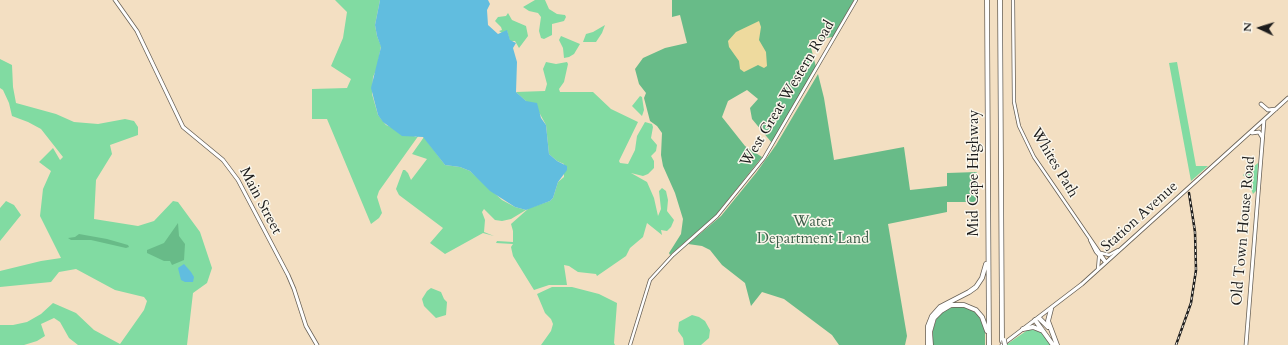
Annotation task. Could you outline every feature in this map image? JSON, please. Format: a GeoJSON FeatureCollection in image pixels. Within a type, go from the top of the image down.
{"type":"FeatureCollection","features":[{"type":"Feature","properties":{"kind":"highway","name":"Mid Cape Highway"},"geometry":{"type":"LineString","coordinates":[[987,0],[988,345]]}},
{"type":"Feature","properties":{"kind":"highway","name":"Mid Cape Highway"},"geometry":{"type":"LineString","coordinates":[[1000,0],[1003,343]]}},
{"type":"Feature","properties":{"kind":"highway"},"geometry":{"type":"LineString","coordinates":[[928,345],[928,326],[932,316],[940,308],[969,292],[977,285],[984,274],[988,254]]}},
{"type":"Feature","properties":{"kind":"highway"},"geometry":{"type":"LineString","coordinates":[[931,345],[930,332],[934,318],[945,308],[957,304],[970,307],[980,315],[986,326],[988,345]]}},
{"type":"Feature","properties":{"kind":"highway"},"geometry":{"type":"LineString","coordinates":[[1051,309],[1048,320],[1057,345]]}},
{"type":"Feature","properties":{"kind":"highway"},"geometry":{"type":"LineString","coordinates":[[1037,319],[1051,330]]}},
{"type":"Feature","properties":{"kind":"highway"},"geometry":{"type":"LineString","coordinates":[[1037,319],[1053,345]]}},
{"type":"Feature","properties":{"kind":"highway"},"geometry":{"type":"LineString","coordinates":[[1023,329],[1033,327],[1044,331]]}},
{"type":"Feature","properties":{"kind":"main road","name":"Main Street"},"geometry":{"type":"LineString","coordinates":[[116,0],[137,31],[183,127],[223,160],[238,180],[288,275],[306,326],[317,345]]}},
{"type":"Feature","properties":{"kind":"main road","name":"Station Avenue"},"geometry":{"type":"LineString","coordinates":[[1003,343],[1051,309],[1126,245],[1288,98]]}},
{"type":"Feature","properties":{"kind":"main road"},"geometry":{"type":"LineString","coordinates":[[1261,104],[1268,110],[1277,108]]}},
{"type":"Feature","properties":{"kind":"main road","name":"Old Town House Road"},"geometry":{"type":"LineString","coordinates":[[1246,345],[1264,119]]}},
{"type":"Feature","properties":{"kind":"main road"},"geometry":{"type":"LineString","coordinates":[[1248,134],[1258,131],[1263,139]]}},
{"type":"Feature","properties":{"kind":"street","name":"West Great Western Road"},"geometry":{"type":"LineString","coordinates":[[630,345],[647,285],[653,275],[717,216],[764,158],[781,133],[856,0]]}},
{"type":"Feature","properties":{"kind":"street","name":"Whites Path"},"geometry":{"type":"LineString","coordinates":[[1013,0],[1014,91],[1018,122],[1031,152],[1106,262]]}},
{"type":"Feature","properties":{"kind":"street"},"geometry":{"type":"LineString","coordinates":[[1098,269],[1100,262],[1099,253],[1106,255],[1111,254],[1126,245]]}},
{"type":"Feature","properties":{"kind":"green space"},"geometry":{"type":"Polygon","coordinates":[[[335,0],[380,0],[375,25],[381,46],[377,68],[373,77],[372,94],[378,115],[386,125],[416,137],[419,135],[379,191],[377,197],[382,213],[379,218],[371,224],[327,119],[312,119],[312,89],[347,88],[351,79],[331,66],[343,38],[347,12],[335,0]]]}},
{"type":"Feature","properties":{"kind":"green space"},"geometry":{"type":"Polygon","coordinates":[[[535,0],[545,0],[549,9],[557,14],[565,15],[566,17],[564,21],[552,24],[552,35],[544,39],[541,38],[539,31],[541,17],[538,13],[529,11],[523,7],[535,0]]]}},
{"type":"Feature","properties":{"kind":"green space"},"geometry":{"type":"Polygon","coordinates":[[[672,0],[854,0],[833,37],[809,40],[816,67],[772,143],[752,119],[750,108],[758,99],[747,90],[728,101],[722,117],[745,146],[762,157],[715,216],[670,255],[669,253],[681,234],[683,219],[675,193],[663,166],[661,155],[662,133],[657,126],[650,121],[644,98],[646,93],[639,84],[635,69],[643,58],[665,48],[687,43],[680,15],[672,17],[672,0]]]}},
{"type":"Feature","properties":{"kind":"green space"},"geometry":{"type":"Polygon","coordinates":[[[508,13],[512,20],[526,26],[528,36],[519,48],[515,41],[510,41],[507,31],[502,33],[499,31],[502,30],[501,27],[495,21],[498,17],[506,16],[508,13]]]}},
{"type":"Feature","properties":{"kind":"green space"},"geometry":{"type":"Polygon","coordinates":[[[605,25],[596,42],[583,42],[586,34],[605,25]]]}},
{"type":"Feature","properties":{"kind":"green space"},"geometry":{"type":"Polygon","coordinates":[[[561,36],[580,44],[574,54],[569,57],[564,58],[563,48],[559,40],[561,36]]]}},
{"type":"Feature","properties":{"kind":"green space"},"geometry":{"type":"Polygon","coordinates":[[[0,59],[12,65],[13,87],[16,103],[56,114],[74,122],[98,124],[125,119],[134,121],[138,127],[138,135],[110,145],[112,154],[96,180],[94,219],[138,226],[154,221],[173,201],[178,202],[200,232],[212,268],[207,283],[193,293],[187,345],[78,345],[69,338],[60,322],[54,318],[41,324],[45,336],[37,341],[24,345],[0,345],[0,325],[13,325],[27,322],[41,314],[53,303],[76,313],[94,330],[120,344],[144,310],[147,301],[144,297],[115,290],[76,269],[59,272],[51,282],[0,287],[0,271],[41,261],[61,258],[40,216],[43,189],[51,171],[39,162],[53,148],[60,160],[63,157],[41,129],[12,116],[9,103],[3,90],[0,88],[0,59]]]}},
{"type":"Feature","properties":{"kind":"green space"},"geometry":{"type":"Polygon","coordinates":[[[546,62],[556,64],[567,62],[568,64],[564,82],[559,89],[560,92],[593,92],[611,109],[638,122],[619,161],[620,163],[628,164],[635,150],[637,136],[645,122],[652,124],[653,127],[651,138],[657,145],[656,151],[651,156],[654,161],[654,168],[648,174],[643,176],[631,173],[647,182],[654,198],[658,216],[661,209],[659,191],[662,188],[666,191],[668,200],[667,211],[674,220],[671,227],[667,231],[661,230],[662,235],[647,223],[643,237],[630,248],[626,256],[597,276],[596,274],[578,272],[569,266],[564,265],[567,285],[549,285],[534,290],[513,256],[511,247],[513,244],[496,243],[497,241],[513,242],[513,231],[511,224],[529,208],[550,201],[553,198],[558,182],[564,177],[564,164],[557,161],[549,154],[546,125],[540,114],[516,92],[545,91],[547,84],[543,69],[546,62]]]}},
{"type":"Feature","properties":{"kind":"green space"},"geometry":{"type":"Polygon","coordinates":[[[1177,62],[1196,166],[1208,166],[1191,181],[1169,63],[1177,62]]]}},
{"type":"Feature","properties":{"kind":"green space","name":"Water Department Land"},"geometry":{"type":"Polygon","coordinates":[[[818,74],[824,98],[834,160],[904,147],[910,190],[947,186],[947,173],[977,172],[977,202],[947,202],[947,212],[888,224],[907,336],[905,345],[839,345],[832,335],[784,299],[762,292],[751,306],[745,283],[722,265],[710,250],[702,246],[688,244],[721,216],[756,173],[776,145],[818,74]]]}},
{"type":"Feature","properties":{"kind":"green space"},"geometry":{"type":"Polygon","coordinates":[[[640,96],[642,97],[644,110],[642,116],[632,106],[640,96]]]}},
{"type":"Feature","properties":{"kind":"green space"},"geometry":{"type":"Polygon","coordinates":[[[424,137],[445,165],[460,167],[470,171],[502,200],[515,207],[526,210],[511,219],[502,221],[495,220],[484,209],[482,212],[485,220],[484,232],[494,236],[483,233],[445,254],[430,243],[443,228],[399,195],[396,189],[403,170],[408,173],[411,180],[427,159],[412,154],[424,137]]]}},
{"type":"Feature","properties":{"kind":"green space"},"geometry":{"type":"Polygon","coordinates":[[[1258,163],[1257,190],[1253,194],[1250,186],[1252,184],[1243,175],[1258,163]]]}},
{"type":"Feature","properties":{"kind":"green space"},"geometry":{"type":"Polygon","coordinates":[[[6,201],[14,205],[21,215],[0,241],[0,208],[6,201]]]}},
{"type":"Feature","properties":{"kind":"green space"},"geometry":{"type":"Polygon","coordinates":[[[178,223],[179,236],[185,244],[184,260],[172,265],[170,261],[164,261],[147,253],[147,250],[164,243],[178,223]]]}},
{"type":"Feature","properties":{"kind":"green space"},"geometry":{"type":"Polygon","coordinates":[[[79,234],[107,239],[128,245],[129,247],[126,248],[91,240],[71,240],[68,238],[75,237],[79,234]]]}},
{"type":"Feature","properties":{"kind":"green space"},"geometry":{"type":"Polygon","coordinates":[[[552,287],[572,287],[599,294],[617,303],[615,345],[541,345],[551,331],[553,324],[551,319],[545,313],[537,294],[552,287]]]}},
{"type":"Feature","properties":{"kind":"green space"},"geometry":{"type":"Polygon","coordinates":[[[431,288],[441,292],[447,302],[446,315],[436,318],[424,306],[422,299],[431,288]]]}},
{"type":"Feature","properties":{"kind":"green space"},"geometry":{"type":"Polygon","coordinates":[[[957,306],[971,309],[978,315],[985,328],[985,345],[933,345],[933,330],[937,317],[942,311],[957,306]]]}},
{"type":"Feature","properties":{"kind":"green space"},"geometry":{"type":"Polygon","coordinates":[[[692,315],[705,321],[710,330],[709,338],[701,345],[684,345],[683,338],[678,331],[679,322],[692,315]]]}},
{"type":"Feature","properties":{"kind":"green space"},"geometry":{"type":"Polygon","coordinates":[[[1029,329],[1042,332],[1051,345],[1006,345],[1029,329]]]}},
{"type":"Feature","properties":{"kind":"sand"},"geometry":{"type":"Polygon","coordinates":[[[759,21],[761,27],[759,40],[766,52],[767,66],[764,68],[758,65],[744,72],[740,69],[739,61],[729,47],[728,41],[736,32],[759,21]]]}},
{"type":"Feature","properties":{"kind":"water"},"geometry":{"type":"Polygon","coordinates":[[[380,0],[488,0],[490,4],[487,10],[488,25],[498,34],[507,30],[510,40],[516,43],[513,48],[517,62],[516,92],[526,101],[537,103],[541,118],[546,125],[549,154],[557,161],[567,166],[567,170],[558,182],[553,198],[550,201],[526,210],[515,207],[490,191],[470,171],[460,167],[445,165],[423,137],[402,136],[383,122],[378,115],[371,88],[381,47],[375,25],[380,0]]]}},
{"type":"Feature","properties":{"kind":"water"},"geometry":{"type":"Polygon","coordinates":[[[184,264],[194,277],[193,282],[185,282],[181,280],[178,268],[184,264]]]}},
{"type":"Feature","properties":{"kind":"railway"},"geometry":{"type":"LineString","coordinates":[[1176,345],[1191,303],[1196,270],[1195,232],[1189,193]]}}]}
